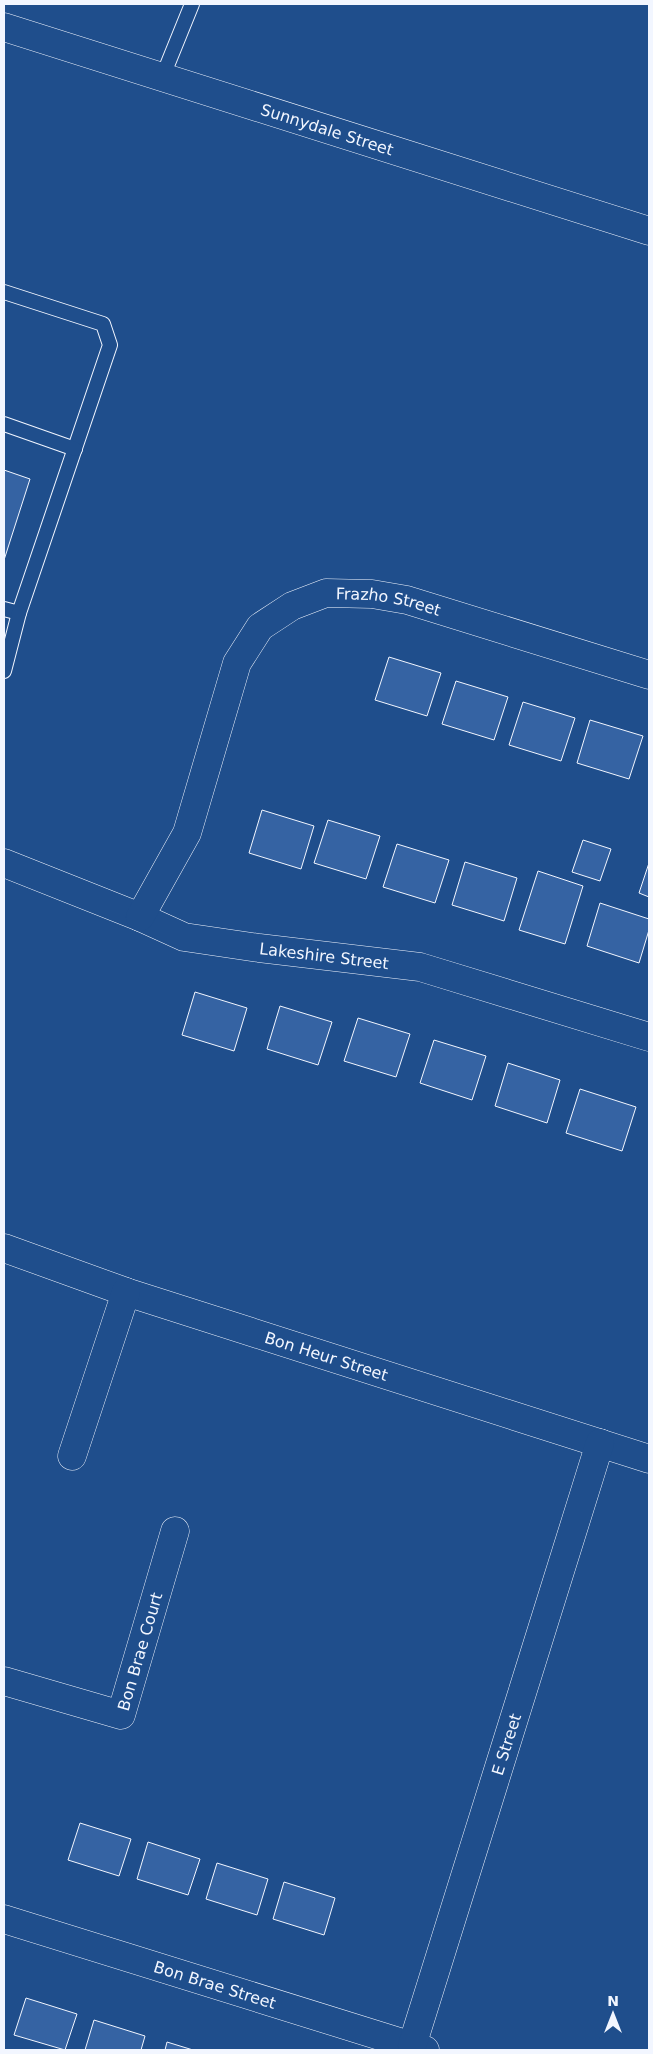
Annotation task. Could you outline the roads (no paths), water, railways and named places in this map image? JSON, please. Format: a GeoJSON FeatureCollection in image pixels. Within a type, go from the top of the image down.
{"type":"FeatureCollection","features":[{"type":"Feature","properties":{"kind":"street","name":"Sunnydale Street"},"geometry":{"type":"LineString","coordinates":[[4,27],[649,231]]}},
{"type":"Feature","properties":{"kind":"street","name":"Frazho Street"},"geometry":{"type":"LineString","coordinates":[[140,917],[187,833],[237,663],[260,627],[292,606],[326,593],[372,594],[407,600],[649,674]]}},
{"type":"Feature","properties":{"kind":"street","name":"Lakeshire Street"},"geometry":{"type":"LineString","coordinates":[[4,863],[140,917],[184,937],[420,967],[649,1037]]}},
{"type":"Feature","properties":{"kind":"street","name":"Bon Heur Street"},"geometry":{"type":"LineString","coordinates":[[4,1248],[126,1292],[649,1459]]}},
{"type":"Feature","properties":{"kind":"street"},"geometry":{"type":"LineString","coordinates":[[72,1456],[126,1292]]}},
{"type":"Feature","properties":{"kind":"street","name":"E Street"},"geometry":{"type":"LineString","coordinates":[[419,2048],[600,1443]]}},
{"type":"Feature","properties":{"kind":"street","name":"Bon Brae Court"},"geometry":{"type":"LineString","coordinates":[[4,1681],[121,1714],[175,1531]]}},
{"type":"Feature","properties":{"kind":"street","name":"Bon Brae Street"},"geometry":{"type":"LineString","coordinates":[[4,1919],[419,2048]]}},
{"type":"Feature","properties":{"kind":"lane"},"geometry":{"type":"LineString","coordinates":[[162,78],[192,4]]}},
{"type":"Feature","properties":{"kind":"lane"},"geometry":{"type":"LineString","coordinates":[[4,292],[103,324],[110,345],[19,614],[4,671]]}},
{"type":"Feature","properties":{"kind":"lane"},"geometry":{"type":"LineString","coordinates":[[4,424],[75,449]]}},
{"type":"Feature","properties":{"kind":"lane"},"geometry":{"type":"LineString","coordinates":[[4,609],[19,614]]}}]}
